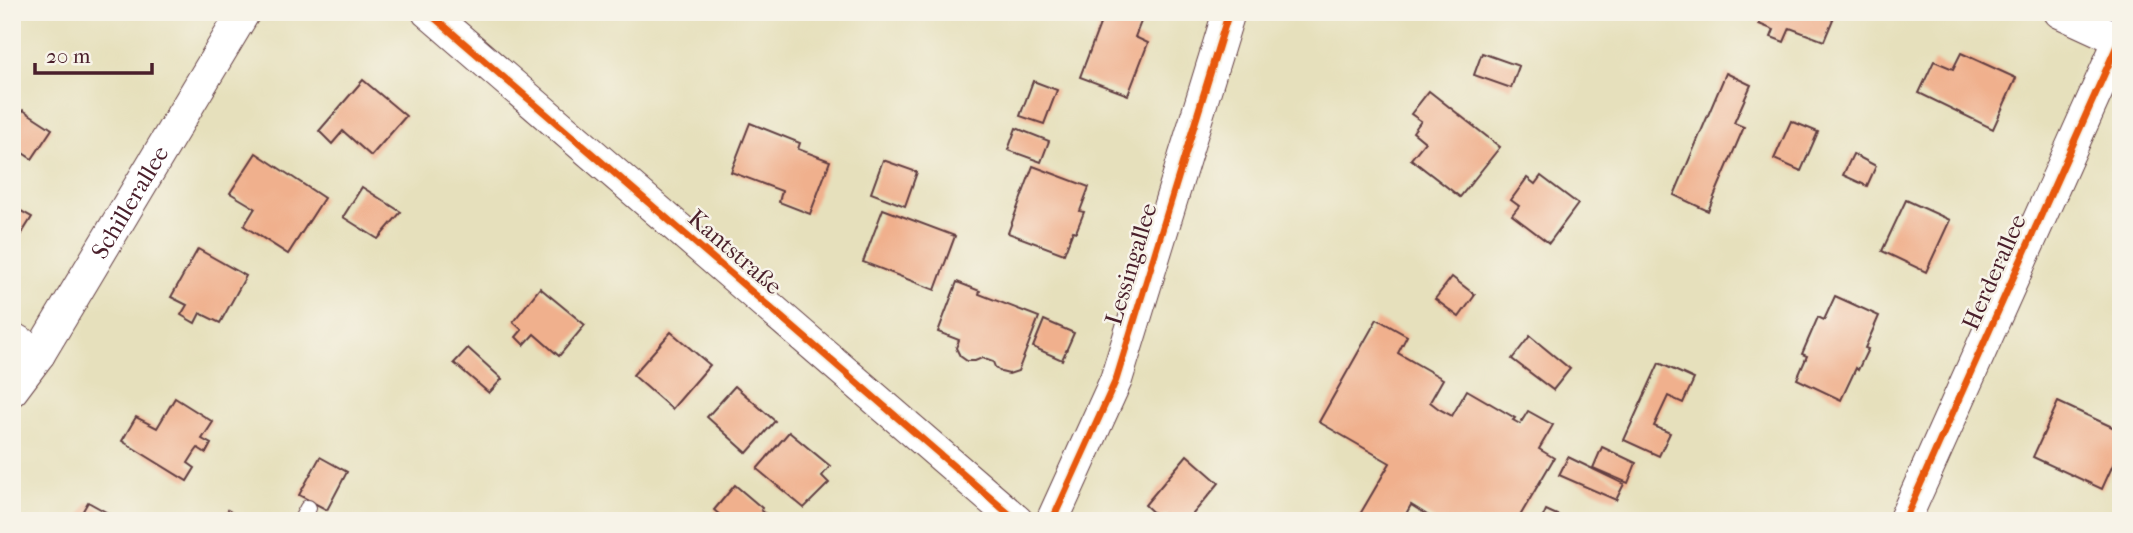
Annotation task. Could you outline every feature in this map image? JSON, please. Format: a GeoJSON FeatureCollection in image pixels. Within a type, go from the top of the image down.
{"type":"FeatureCollection","features":[{"type":"Feature","properties":{"kind":"street","name":"Schillerallee"},"geometry":{"type":"LineString","coordinates":[[12,390],[39,354],[244,12]]}},
{"type":"Feature","properties":{"kind":"street","name":"Kantstraße"},"geometry":{"type":"LineString","coordinates":[[428,12],[1017,521]]}},
{"type":"Feature","properties":{"kind":"street","name":"Lessingallee"},"geometry":{"type":"LineString","coordinates":[[1052,521],[1116,380],[1229,12]]}},
{"type":"Feature","properties":{"kind":"street"},"geometry":{"type":"LineString","coordinates":[[2060,12],[2121,39]]}},
{"type":"Feature","properties":{"kind":"street","name":"Herderallee"},"geometry":{"type":"LineString","coordinates":[[1904,521],[2121,39]]}},
{"type":"Feature","properties":{"kind":"street"},"geometry":{"type":"LineString","coordinates":[[12,338],[39,354]]}},
{"type":"Feature","properties":{"kind":"building"},"geometry":{"type":"Polygon","coordinates":[[[1089,12],[1125,12],[1142,19],[1135,37],[1148,43],[1128,95],[1080,77],[1100,24],[1086,19],[1089,12]]]}},
{"type":"Feature","properties":{"kind":"building"},"geometry":{"type":"Polygon","coordinates":[[[1766,12],[1774,16],[1775,12],[1836,12],[1824,41],[1790,28],[1784,42],[1771,37],[1774,30],[1759,24],[1766,12]]]}},
{"type":"Feature","properties":{"kind":"building"},"geometry":{"type":"Polygon","coordinates":[[[1482,53],[1519,66],[1511,88],[1474,75],[1482,53]]]}},
{"type":"Feature","properties":{"kind":"building"},"geometry":{"type":"Polygon","coordinates":[[[1961,53],[2016,78],[1993,129],[1919,93],[1934,61],[1953,69],[1961,53]]]}},
{"type":"Feature","properties":{"kind":"building"},"geometry":{"type":"Polygon","coordinates":[[[1726,73],[1751,85],[1734,123],[1744,127],[1708,211],[1674,195],[1726,73]]]}},
{"type":"Feature","properties":{"kind":"building"},"geometry":{"type":"Polygon","coordinates":[[[363,80],[406,116],[371,156],[343,131],[332,144],[319,131],[363,80]]]}},
{"type":"Feature","properties":{"kind":"building"},"geometry":{"type":"Polygon","coordinates":[[[1033,81],[1057,90],[1044,124],[1020,116],[1033,81]]]}},
{"type":"Feature","properties":{"kind":"building"},"geometry":{"type":"Polygon","coordinates":[[[1429,91],[1500,147],[1460,197],[1411,159],[1425,142],[1413,132],[1421,121],[1411,114],[1429,91]]]}},
{"type":"Feature","properties":{"kind":"building"},"geometry":{"type":"Polygon","coordinates":[[[23,110],[52,129],[32,159],[12,146],[12,121],[14,123],[23,110]]]}},
{"type":"Feature","properties":{"kind":"building"},"geometry":{"type":"Polygon","coordinates":[[[1791,121],[1818,132],[1801,171],[1774,159],[1791,121]]]}},
{"type":"Feature","properties":{"kind":"building"},"geometry":{"type":"Polygon","coordinates":[[[750,123],[800,143],[798,149],[830,161],[810,214],[779,202],[782,191],[731,172],[750,123]]]}},
{"type":"Feature","properties":{"kind":"building"},"geometry":{"type":"Polygon","coordinates":[[[1016,128],[1049,141],[1041,162],[1008,150],[1016,128]]]}},
{"type":"Feature","properties":{"kind":"building"},"geometry":{"type":"Polygon","coordinates":[[[256,153],[324,198],[288,254],[244,226],[255,208],[230,193],[256,153]]]}},
{"type":"Feature","properties":{"kind":"building"},"geometry":{"type":"Polygon","coordinates":[[[1853,154],[1876,166],[1867,186],[1843,175],[1853,154]]]}},
{"type":"Feature","properties":{"kind":"building"},"geometry":{"type":"Polygon","coordinates":[[[883,160],[917,172],[905,206],[871,193],[883,160]]]}},
{"type":"Feature","properties":{"kind":"building"},"geometry":{"type":"Polygon","coordinates":[[[1033,166],[1089,187],[1080,211],[1084,212],[1064,254],[1008,233],[1033,166]]]}},
{"type":"Feature","properties":{"kind":"building"},"geometry":{"type":"Polygon","coordinates":[[[1541,176],[1578,204],[1549,243],[1512,215],[1519,206],[1511,200],[1527,178],[1535,184],[1541,176]]]}},
{"type":"Feature","properties":{"kind":"building"},"geometry":{"type":"Polygon","coordinates":[[[362,187],[401,212],[378,239],[343,217],[362,187]]]}},
{"type":"Feature","properties":{"kind":"building"},"geometry":{"type":"Polygon","coordinates":[[[1906,200],[1950,220],[1926,272],[1882,251],[1906,200]]]}},
{"type":"Feature","properties":{"kind":"building"},"geometry":{"type":"Polygon","coordinates":[[[12,206],[32,217],[12,249],[12,206]]]}},
{"type":"Feature","properties":{"kind":"building"},"geometry":{"type":"Polygon","coordinates":[[[883,209],[955,236],[935,290],[863,262],[883,209]]]}},
{"type":"Feature","properties":{"kind":"building"},"geometry":{"type":"Polygon","coordinates":[[[198,249],[246,276],[220,323],[200,313],[195,323],[181,315],[187,305],[171,297],[198,249]]]}},
{"type":"Feature","properties":{"kind":"building"},"geometry":{"type":"Polygon","coordinates":[[[1452,277],[1475,295],[1459,317],[1435,299],[1452,277]]]}},
{"type":"Feature","properties":{"kind":"building"},"geometry":{"type":"Polygon","coordinates":[[[957,282],[980,291],[979,294],[1039,317],[1018,371],[1009,374],[1001,372],[993,362],[982,358],[967,361],[960,356],[956,348],[959,340],[938,332],[957,282]]]}},
{"type":"Feature","properties":{"kind":"building"},"geometry":{"type":"Polygon","coordinates":[[[540,288],[585,325],[559,356],[534,334],[524,345],[516,337],[522,330],[513,322],[540,288]]]}},
{"type":"Feature","properties":{"kind":"building"},"geometry":{"type":"Polygon","coordinates":[[[1835,296],[1879,316],[1865,348],[1868,349],[1841,400],[1797,379],[1807,356],[1802,354],[1818,317],[1824,320],[1835,296]]]}},
{"type":"Feature","properties":{"kind":"building"},"geometry":{"type":"Polygon","coordinates":[[[1377,319],[1407,336],[1398,353],[1443,379],[1430,402],[1439,409],[1452,416],[1467,390],[1515,418],[1513,420],[1520,424],[1528,411],[1553,425],[1539,449],[1554,458],[1517,521],[1437,521],[1411,505],[1402,521],[1356,521],[1390,463],[1319,422],[1377,319]]]}},
{"type":"Feature","properties":{"kind":"building"},"geometry":{"type":"Polygon","coordinates":[[[1044,320],[1074,333],[1062,360],[1033,347],[1044,320]]]}},
{"type":"Feature","properties":{"kind":"building"},"geometry":{"type":"Polygon","coordinates":[[[671,332],[710,365],[672,409],[633,375],[671,332]]]}},
{"type":"Feature","properties":{"kind":"building"},"geometry":{"type":"Polygon","coordinates":[[[1530,336],[1570,369],[1553,390],[1512,359],[1530,336]]]}},
{"type":"Feature","properties":{"kind":"building"},"geometry":{"type":"Polygon","coordinates":[[[468,348],[502,379],[489,393],[454,363],[468,348]]]}},
{"type":"Feature","properties":{"kind":"building"},"geometry":{"type":"Polygon","coordinates":[[[1659,363],[1694,379],[1683,403],[1668,396],[1654,426],[1670,433],[1659,456],[1624,440],[1659,363]]]}},
{"type":"Feature","properties":{"kind":"building"},"geometry":{"type":"Polygon","coordinates":[[[735,386],[775,421],[747,453],[707,417],[735,386]]]}},
{"type":"Feature","properties":{"kind":"building"},"geometry":{"type":"Polygon","coordinates":[[[175,398],[213,422],[202,439],[211,444],[206,453],[198,448],[195,452],[188,463],[195,468],[187,481],[122,441],[136,417],[157,428],[175,398]]]}},
{"type":"Feature","properties":{"kind":"building"},"geometry":{"type":"Polygon","coordinates":[[[2058,402],[2121,431],[2121,447],[2102,489],[2033,457],[2058,402]]]}},
{"type":"Feature","properties":{"kind":"building"},"geometry":{"type":"Polygon","coordinates":[[[789,432],[830,466],[822,476],[829,483],[804,508],[757,469],[789,432]]]}},
{"type":"Feature","properties":{"kind":"building"},"geometry":{"type":"Polygon","coordinates":[[[1602,447],[1636,463],[1628,483],[1593,468],[1602,447]]]}},
{"type":"Feature","properties":{"kind":"building"},"geometry":{"type":"Polygon","coordinates":[[[1187,455],[1219,483],[1187,521],[1174,521],[1165,514],[1160,519],[1145,505],[1187,455]]]}},
{"type":"Feature","properties":{"kind":"building"},"geometry":{"type":"Polygon","coordinates":[[[320,457],[347,472],[327,510],[299,495],[320,457]]]}},
{"type":"Feature","properties":{"kind":"building"},"geometry":{"type":"Polygon","coordinates":[[[1568,457],[1624,484],[1616,500],[1559,475],[1568,457]]]}},
{"type":"Feature","properties":{"kind":"building"},"geometry":{"type":"Polygon","coordinates":[[[735,485],[774,521],[727,521],[714,510],[735,485]]]}},
{"type":"Feature","properties":{"kind":"building"},"geometry":{"type":"Polygon","coordinates":[[[88,502],[122,521],[77,521],[88,502]]]}},
{"type":"Feature","properties":{"kind":"building"},"geometry":{"type":"Polygon","coordinates":[[[228,510],[246,521],[222,521],[228,510]]]}},
{"type":"Feature","properties":{"kind":"building"},"geometry":{"type":"Polygon","coordinates":[[[1546,510],[1570,521],[1541,521],[1546,510]]]}},
{"type":"Feature","properties":{"kind":"cycle path"},"geometry":{"type":"LineString","coordinates":[[428,12],[1017,521]]}},
{"type":"Feature","properties":{"kind":"cycle path"},"geometry":{"type":"LineString","coordinates":[[1052,521],[1116,380],[1229,12]]}},
{"type":"Feature","properties":{"kind":"cycle path"},"geometry":{"type":"LineString","coordinates":[[1904,521],[2120,39]]}}]}
